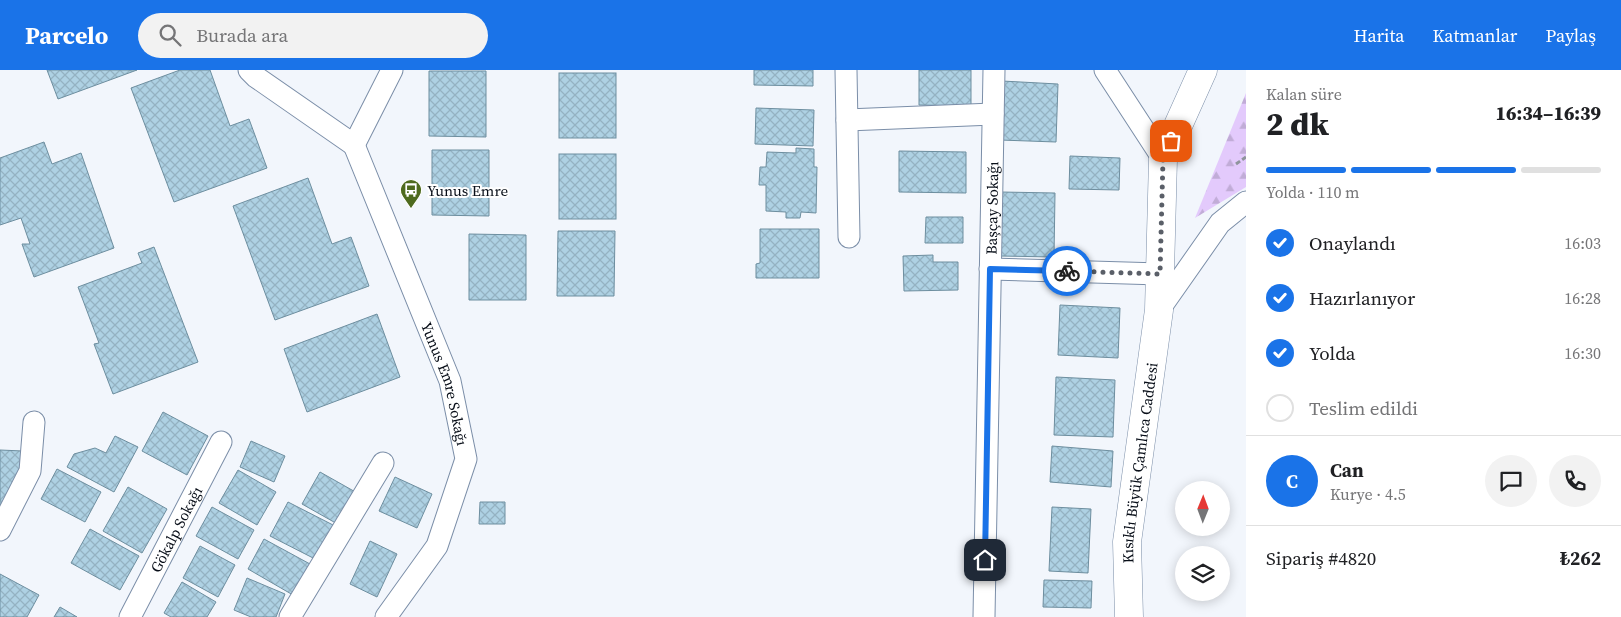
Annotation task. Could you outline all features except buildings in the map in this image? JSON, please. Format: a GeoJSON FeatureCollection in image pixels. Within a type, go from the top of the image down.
{"type":"FeatureCollection","features":[{"type":"Feature","properties":{"kind":"main road"},"geometry":{"type":"LineString","coordinates":[[1163,159],[1202,70]]}},
{"type":"Feature","properties":{"kind":"main road","name":"Kısıklı Büyük Çamlıca Caddesi"},"geometry":{"type":"LineString","coordinates":[[1129,617],[1127,542],[1159,310],[1163,159]]}},
{"type":"Feature","properties":{"kind":"street"},"geometry":{"type":"LineString","coordinates":[[248,70],[354,145],[392,70]]}},
{"type":"Feature","properties":{"kind":"street"},"geometry":{"type":"LineString","coordinates":[[846,70],[849,237]]}},
{"type":"Feature","properties":{"kind":"street","name":"Başçay Sokağı"},"geometry":{"type":"LineString","coordinates":[[984,617],[994,70]]}},
{"type":"Feature","properties":{"kind":"street"},"geometry":{"type":"LineString","coordinates":[[1105,70],[1163,159]]}},
{"type":"Feature","properties":{"kind":"street"},"geometry":{"type":"LineString","coordinates":[[847,120],[993,114]]}},
{"type":"Feature","properties":{"kind":"street","name":"Yunus Emre Sokağı"},"geometry":{"type":"LineString","coordinates":[[354,145],[450,381],[466,459],[437,546],[386,617]]}},
{"type":"Feature","properties":{"kind":"street"},"geometry":{"type":"LineString","coordinates":[[1159,310],[1220,223],[1246,202]]}},
{"type":"Feature","properties":{"kind":"street"},"geometry":{"type":"LineString","coordinates":[[990,269],[1160,274]]}},
{"type":"Feature","properties":{"kind":"street"},"geometry":{"type":"LineString","coordinates":[[0,530],[30,471],[34,422]]}},
{"type":"Feature","properties":{"kind":"street","name":"Gökalp Sokağı"},"geometry":{"type":"LineString","coordinates":[[130,617],[221,442]]}},
{"type":"Feature","properties":{"kind":"street"},"geometry":{"type":"LineString","coordinates":[[290,617],[383,463]]}},
{"type":"Feature","properties":{"kind":"path"},"geometry":{"type":"LineString","coordinates":[[1236,164],[1246,157]]}},
{"type":"Feature","properties":{"kind":"green space"},"geometry":{"type":"Polygon","coordinates":[[[1246,93],[1246,187],[1195,218],[1246,93]]]}},
{"type":"Feature","properties":{"kind":"way so far"},"geometry":{"type":"LineString","coordinates":[[1067,271],[1160,274],[1163,159],[1171,141]]}},
{"type":"Feature","properties":{"kind":"place","name":"Yunus Emre"},"geometry":{"type":"Point","coordinates":[411,209]}},
{"type":"Feature","properties":{"kind":"route"},"geometry":{"type":"LineString","coordinates":[[985,560],[990,269],[1067,271]]}}]}
